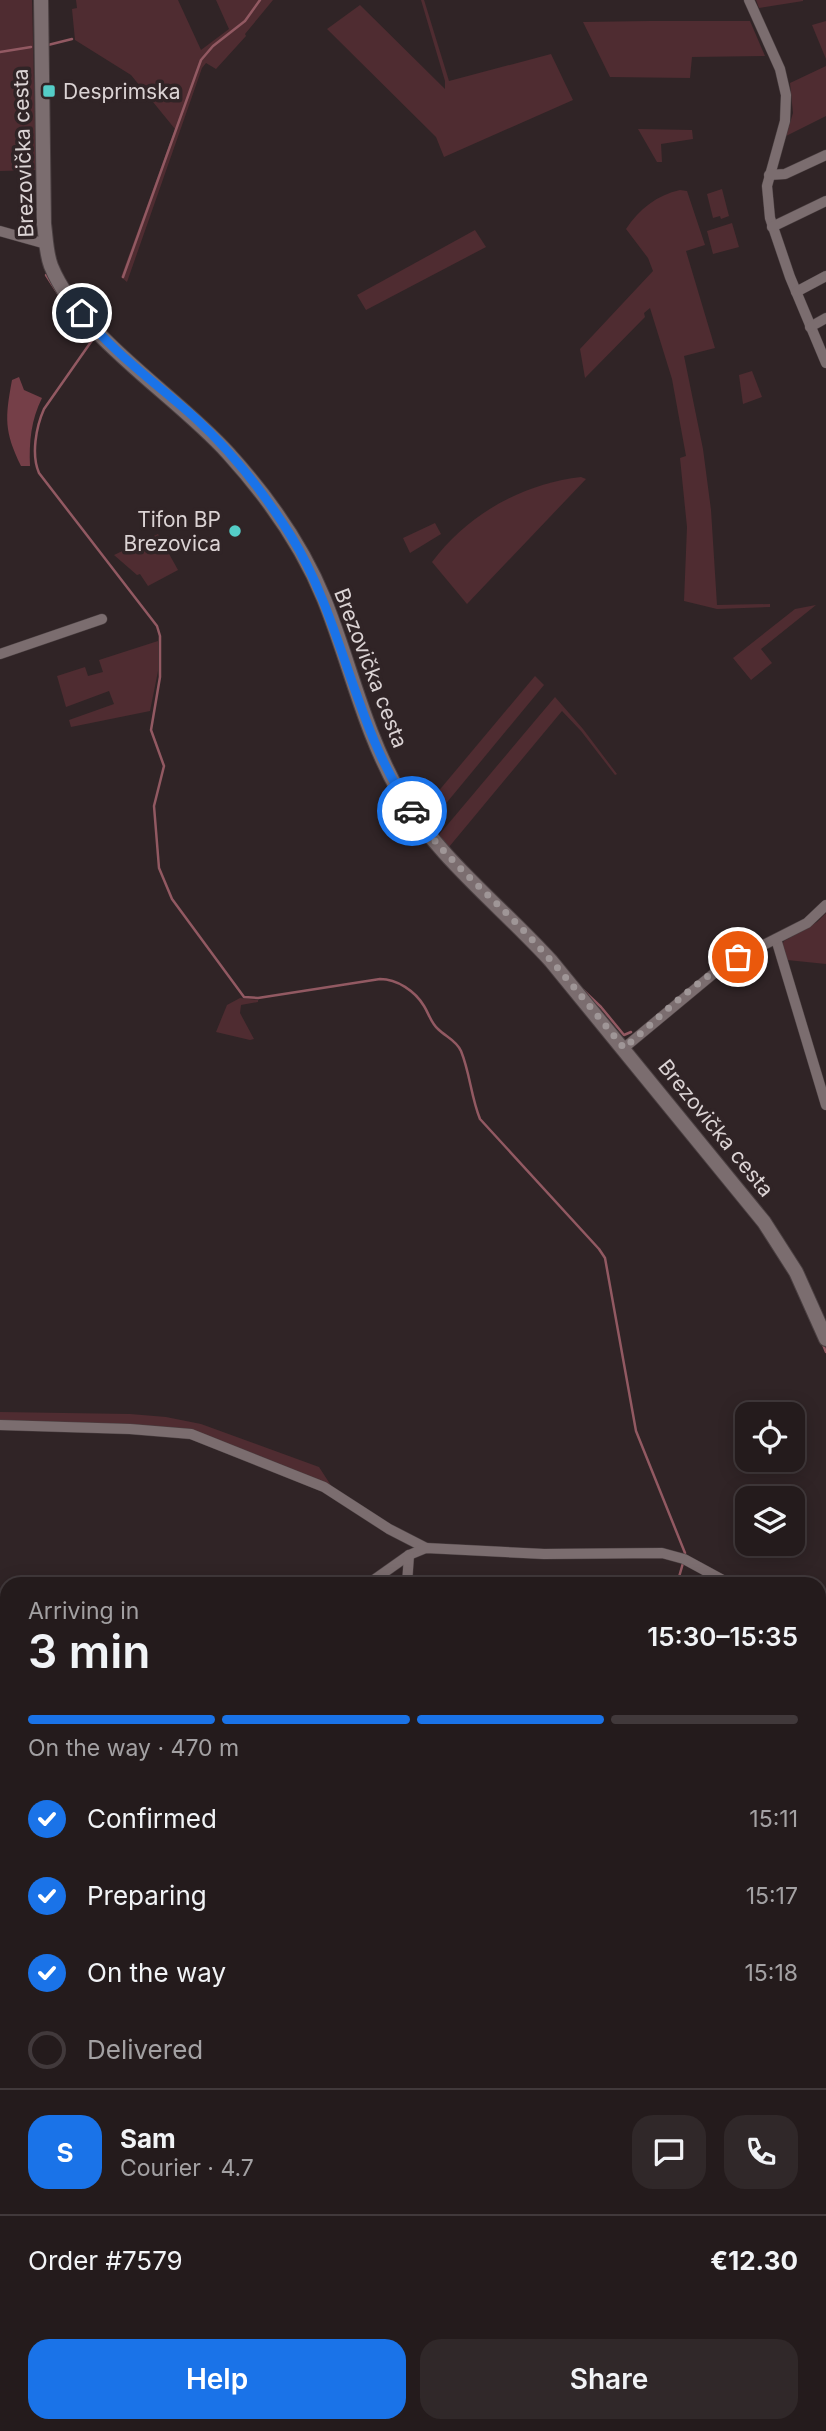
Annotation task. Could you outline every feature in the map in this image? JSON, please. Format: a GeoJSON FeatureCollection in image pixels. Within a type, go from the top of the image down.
{"type":"FeatureCollection","features":[{"type":"Feature","properties":{"kind":"main road","name":"Brezovička cesta"},"geometry":{"type":"LineString","coordinates":[[40,0],[46,244],[55,275],[92,326],[212,436],[257,488],[290,535],[323,597],[359,700],[384,761],[398,789],[424,829],[461,870],[525,932],[624,1048],[764,1222],[796,1272],[826,1339]]}},
{"type":"Feature","properties":{"kind":"street"},"geometry":{"type":"LineString","coordinates":[[750,0],[780,69],[786,95],[785,121],[769,175],[767,196],[772,227],[826,362]]}},
{"type":"Feature","properties":{"kind":"street"},"geometry":{"type":"LineString","coordinates":[[769,175],[785,174],[826,155]]}},
{"type":"Feature","properties":{"kind":"street"},"geometry":{"type":"LineString","coordinates":[[772,227],[826,201]]}},
{"type":"Feature","properties":{"kind":"street"},"geometry":{"type":"LineString","coordinates":[[0,231],[46,244]]}},
{"type":"Feature","properties":{"kind":"street"},"geometry":{"type":"LineString","coordinates":[[796,292],[826,276]]}},
{"type":"Feature","properties":{"kind":"street"},"geometry":{"type":"LineString","coordinates":[[810,327],[826,318]]}},
{"type":"Feature","properties":{"kind":"street"},"geometry":{"type":"LineString","coordinates":[[0,654],[102,619]]}},
{"type":"Feature","properties":{"kind":"street"},"geometry":{"type":"LineString","coordinates":[[624,1048],[724,965],[814,919],[826,905]]}},
{"type":"Feature","properties":{"kind":"street"},"geometry":{"type":"LineString","coordinates":[[776,939],[826,1105]]}},
{"type":"Feature","properties":{"kind":"street"},"geometry":{"type":"LineString","coordinates":[[0,1425],[130,1429],[191,1434],[324,1487],[389,1529],[426,1548],[544,1553],[662,1553],[684,1559],[717,1577]]}},
{"type":"Feature","properties":{"kind":"street"},"geometry":{"type":"LineString","coordinates":[[378,1577],[409,1555],[426,1548]]}},
{"type":"Feature","properties":{"kind":"street"},"geometry":{"type":"LineString","coordinates":[[407,1577],[409,1555]]}},
{"type":"Feature","properties":{"kind":"shaded area"},"geometry":{"type":"Polygon","coordinates":[[[0,0],[32,0],[36,170],[0,171],[0,0]]]}},
{"type":"Feature","properties":{"kind":"shaded area"},"geometry":{"type":"Polygon","coordinates":[[[76,0],[178,0],[201,50],[229,29],[216,0],[273,0],[246,36],[216,69],[206,63],[202,68],[127,282],[121,277],[175,129],[131,75],[75,40],[72,9],[77,8],[76,0]]]}},
{"type":"Feature","properties":{"kind":"shaded area"},"geometry":{"type":"Polygon","coordinates":[[[421,0],[424,0],[449,81],[551,54],[573,100],[444,157],[436,137],[327,29],[360,5],[445,89],[421,0]]]}},
{"type":"Feature","properties":{"kind":"shaded area"},"geometry":{"type":"Polygon","coordinates":[[[756,0],[803,0],[803,1],[759,8],[756,0]]]}},
{"type":"Feature","properties":{"kind":"shaded area"},"geometry":{"type":"Polygon","coordinates":[[[750,21],[765,56],[692,57],[690,78],[610,77],[583,22],[750,21]]]}},
{"type":"Feature","properties":{"kind":"shaded area"},"geometry":{"type":"Polygon","coordinates":[[[826,21],[826,59],[812,25],[826,21]]]}},
{"type":"Feature","properties":{"kind":"shaded area"},"geometry":{"type":"Polygon","coordinates":[[[826,66],[826,116],[786,136],[793,113],[790,83],[826,66]]]}},
{"type":"Feature","properties":{"kind":"shaded area"},"geometry":{"type":"Polygon","coordinates":[[[638,129],[692,130],[693,139],[661,144],[662,162],[657,162],[638,129]]]}},
{"type":"Feature","properties":{"kind":"shaded area"},"geometry":{"type":"Polygon","coordinates":[[[722,189],[729,216],[713,218],[707,194],[722,189]]]}},
{"type":"Feature","properties":{"kind":"shaded area"},"geometry":{"type":"Polygon","coordinates":[[[680,190],[687,191],[705,245],[686,251],[715,348],[684,356],[703,449],[711,510],[717,605],[770,604],[770,607],[717,609],[684,601],[687,527],[680,458],[686,456],[672,379],[650,308],[644,313],[645,317],[585,378],[580,349],[653,271],[648,258],[626,229],[649,204],[680,190]]]}},
{"type":"Feature","properties":{"kind":"shaded area"},"geometry":{"type":"Polygon","coordinates":[[[732,223],[739,247],[713,254],[707,231],[732,223]]]}},
{"type":"Feature","properties":{"kind":"shaded area"},"geometry":{"type":"Polygon","coordinates":[[[475,230],[486,247],[366,310],[357,295],[475,230]]]}},
{"type":"Feature","properties":{"kind":"shaded area"},"geometry":{"type":"Polygon","coordinates":[[[752,371],[762,397],[743,404],[739,375],[752,371]]]}},
{"type":"Feature","properties":{"kind":"shaded area"},"geometry":{"type":"Polygon","coordinates":[[[19,377],[24,390],[42,398],[32,431],[30,466],[21,466],[9,433],[8,405],[12,380],[19,377]]]}},
{"type":"Feature","properties":{"kind":"shaded area"},"geometry":{"type":"Polygon","coordinates":[[[581,477],[586,479],[467,604],[432,562],[462,529],[498,504],[538,486],[581,477]]]}},
{"type":"Feature","properties":{"kind":"shaded area"},"geometry":{"type":"Polygon","coordinates":[[[435,523],[441,534],[410,553],[403,538],[435,523]]]}},
{"type":"Feature","properties":{"kind":"shaded area"},"geometry":{"type":"Polygon","coordinates":[[[158,534],[178,570],[148,586],[140,574],[137,575],[114,555],[158,534]]]}},
{"type":"Feature","properties":{"kind":"shaded area"},"geometry":{"type":"Polygon","coordinates":[[[816,605],[761,649],[772,663],[751,680],[733,658],[795,609],[816,605]]]}},
{"type":"Feature","properties":{"kind":"shaded area"},"geometry":{"type":"Polygon","coordinates":[[[158,641],[158,671],[150,711],[71,727],[69,720],[114,704],[109,691],[66,707],[57,676],[85,667],[88,676],[103,672],[99,660],[158,641]]]}},
{"type":"Feature","properties":{"kind":"shaded area"},"geometry":{"type":"Polygon","coordinates":[[[535,676],[544,685],[429,824],[421,812],[535,676]]]}},
{"type":"Feature","properties":{"kind":"shaded area"},"geometry":{"type":"Polygon","coordinates":[[[555,697],[617,774],[615,775],[562,711],[449,847],[438,836],[555,697]]]}},
{"type":"Feature","properties":{"kind":"shaded area"},"geometry":{"type":"Polygon","coordinates":[[[826,913],[826,964],[787,960],[782,945],[784,941],[817,922],[826,913]]]}},
{"type":"Feature","properties":{"kind":"shaded area"},"geometry":{"type":"Polygon","coordinates":[[[240,998],[258,1000],[241,1005],[240,1013],[254,1039],[216,1032],[227,1005],[240,998]]]}},
{"type":"Feature","properties":{"kind":"shaded area"},"geometry":{"type":"Polygon","coordinates":[[[0,1412],[130,1414],[201,1424],[319,1467],[332,1487],[209,1438],[0,1422],[0,1412]]]}},
{"type":"Feature","properties":{"kind":"waterway"},"geometry":{"type":"LineString","coordinates":[[123,277],[201,60],[213,46],[245,21],[260,0]]}},
{"type":"Feature","properties":{"kind":"waterway"},"geometry":{"type":"LineString","coordinates":[[48,45],[72,39]]}},
{"type":"Feature","properties":{"kind":"waterway"},"geometry":{"type":"LineString","coordinates":[[0,52],[31,47]]}},
{"type":"Feature","properties":{"kind":"waterway"},"geometry":{"type":"LineString","coordinates":[[46,275],[59,295]]}},
{"type":"Feature","properties":{"kind":"waterway"},"geometry":{"type":"LineString","coordinates":[[82,326],[93,339],[44,409],[37,432],[35,458],[39,473],[157,626],[160,636],[160,677],[151,730],[164,766],[154,806],[159,868],[172,899],[244,997],[258,998],[386,980],[399,984],[416,995],[436,1027],[456,1044],[464,1059],[480,1119],[605,1258],[636,1431],[685,1553]]}},
{"type":"Feature","properties":{"kind":"waterway"},"geometry":{"type":"LineString","coordinates":[[583,990],[624,1035],[631,1032]]}},
{"type":"Feature","properties":{"kind":"waterway"},"geometry":{"type":"LineString","coordinates":[[822,1342],[826,1352]]}},
{"type":"Feature","properties":{"kind":"waterway"},"geometry":{"type":"LineString","coordinates":[[679,1577],[683,1563]]}},
{"type":"Feature","properties":{"kind":"way so far"},"geometry":{"type":"LineString","coordinates":[[412,811],[441,850],[525,932],[624,1048],[693,989],[738,957]]}},
{"type":"Feature","properties":{"kind":"place","name":"Desprimska"},"geometry":{"type":"Point","coordinates":[49,91]}},
{"type":"Feature","properties":{"kind":"place","name":"Tifon BP Brezovica"},"geometry":{"type":"Point","coordinates":[235,531]}},
{"type":"Feature","properties":{"kind":"route"},"geometry":{"type":"LineString","coordinates":[[82,313],[103,338],[197,420],[228,453],[277,514],[315,579],[373,736],[398,789],[412,811]]}}]}
